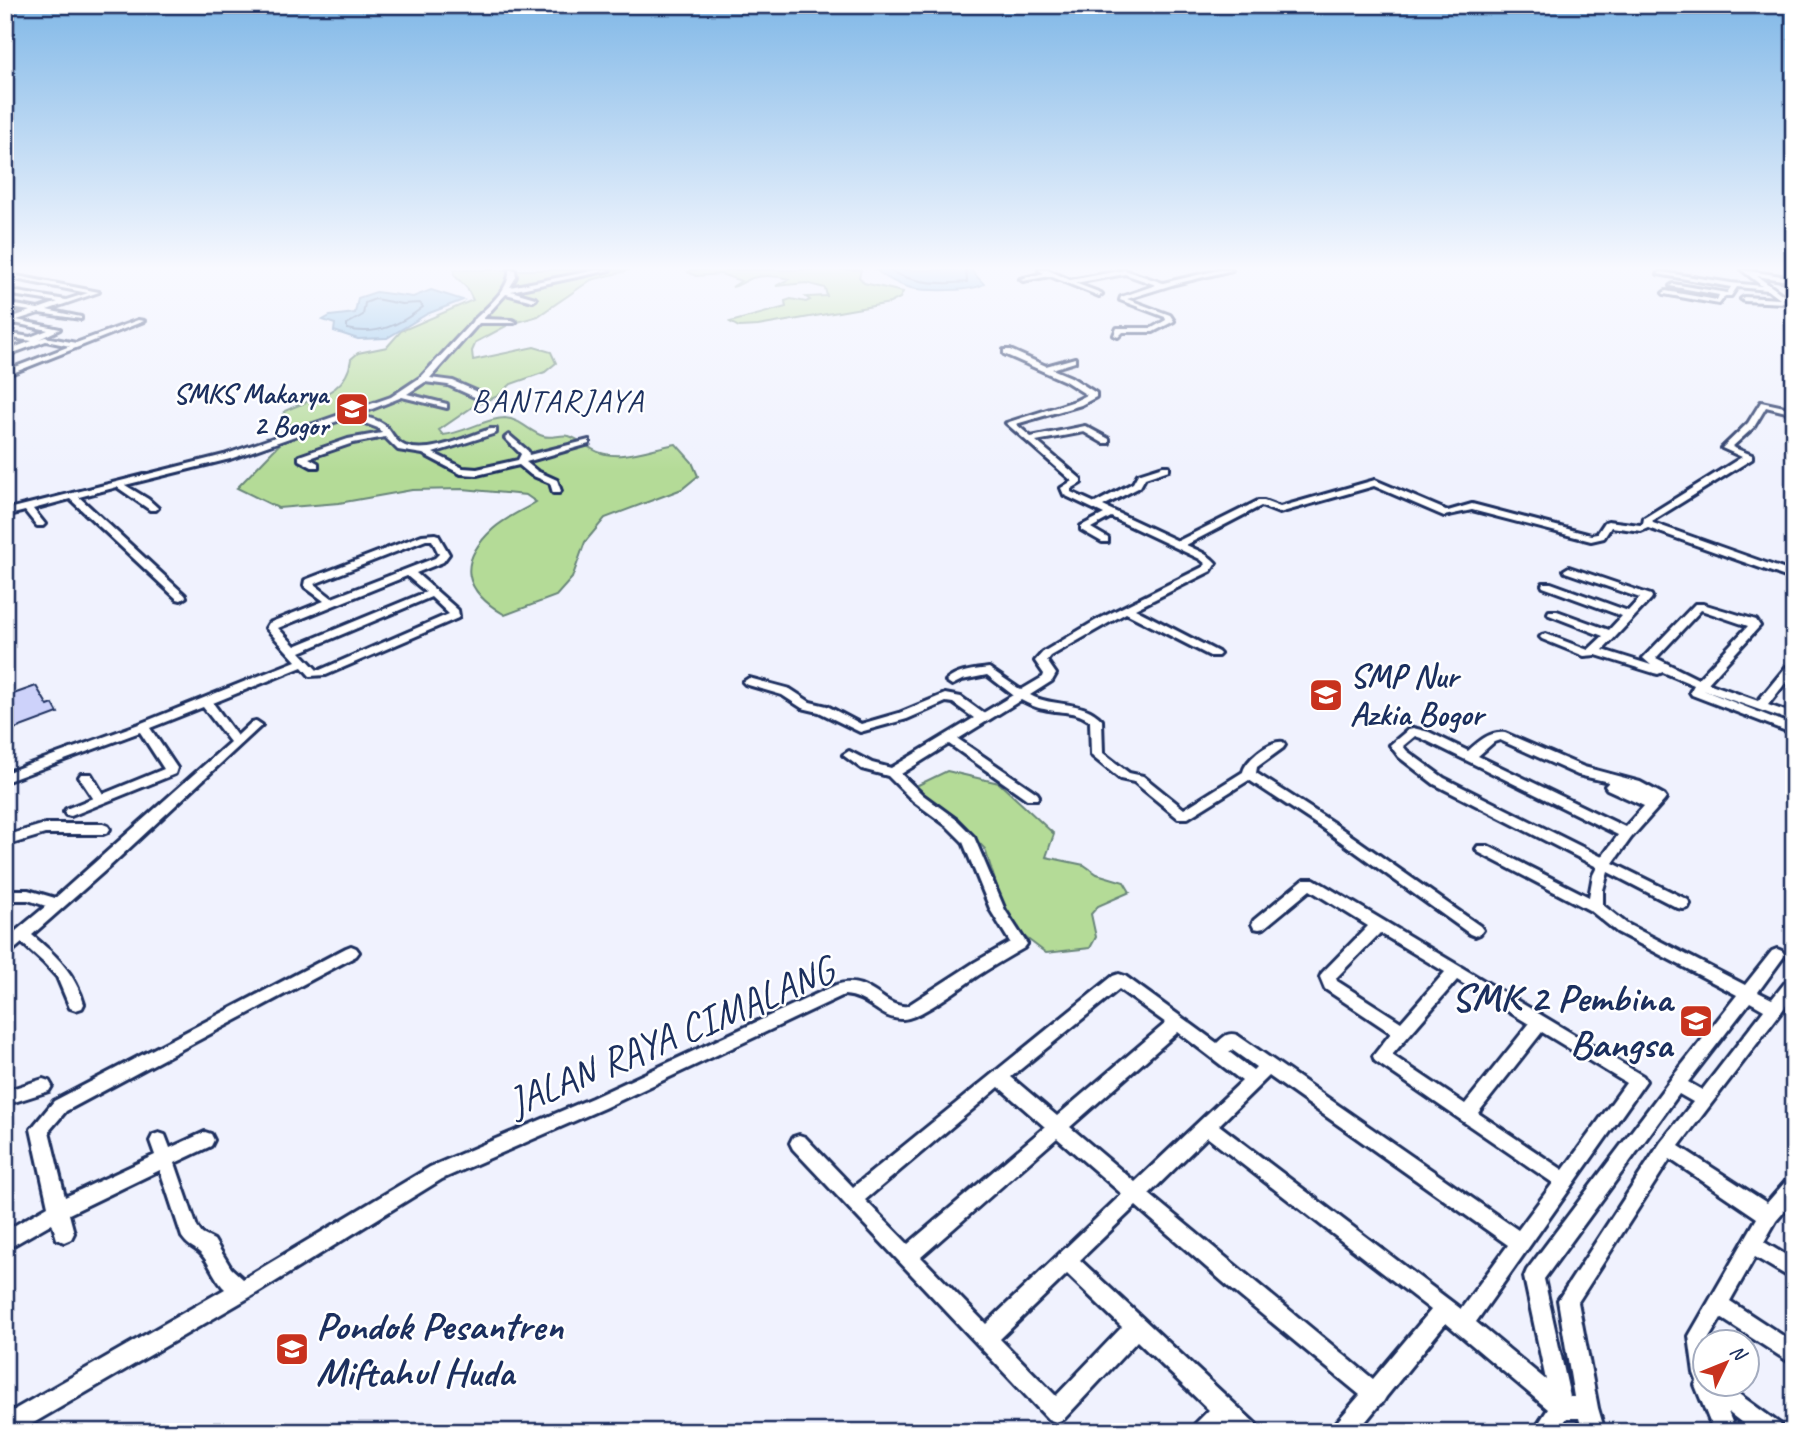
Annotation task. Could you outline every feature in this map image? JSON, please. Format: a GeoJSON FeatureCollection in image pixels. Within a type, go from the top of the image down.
{"type":"FeatureCollection","features":[{"type":"Feature","properties":{"kind":"street"},"geometry":{"type":"LineString","coordinates":[[17,337],[73,344]]}},
{"type":"Feature","properties":{"kind":"street"},"geometry":{"type":"LineString","coordinates":[[5,354],[41,337]]}},
{"type":"Feature","properties":{"kind":"street"},"geometry":{"type":"LineString","coordinates":[[5,374],[99,337]]}},
{"type":"Feature","properties":{"kind":"street"},"geometry":{"type":"LineString","coordinates":[[5,513],[32,503],[227,457],[402,395],[424,379],[461,337]]}},
{"type":"Feature","properties":{"kind":"street"},"geometry":{"type":"LineString","coordinates":[[849,755],[867,766],[893,773],[1050,677],[1041,661],[1047,654],[1209,566],[1207,558],[1067,493],[1066,488],[1078,481],[1010,423],[1078,403],[1093,395],[1068,379],[1007,352]]}},
{"type":"Feature","properties":{"kind":"street"},"geometry":{"type":"LineString","coordinates":[[1045,369],[1072,360]]}},
{"type":"Feature","properties":{"kind":"street"},"geometry":{"type":"LineString","coordinates":[[424,379],[450,383],[482,397]]}},
{"type":"Feature","properties":{"kind":"street"},"geometry":{"type":"LineString","coordinates":[[402,395],[444,406]]}},
{"type":"Feature","properties":{"kind":"street"},"geometry":{"type":"LineString","coordinates":[[1648,525],[1647,520],[1710,484],[1749,457],[1726,448],[1751,425],[1764,404],[1794,412]]}},
{"type":"Feature","properties":{"kind":"street"},"geometry":{"type":"LineString","coordinates":[[350,415],[381,426],[401,448],[427,452],[454,469],[469,472],[536,458],[586,442]]}},
{"type":"Feature","properties":{"kind":"street"},"geometry":{"type":"LineString","coordinates":[[1032,443],[1085,429],[1093,431],[1106,441]]}},
{"type":"Feature","properties":{"kind":"street"},"geometry":{"type":"LineString","coordinates":[[427,452],[493,432]]}},
{"type":"Feature","properties":{"kind":"street"},"geometry":{"type":"LineString","coordinates":[[315,465],[302,457],[351,441],[389,434]]}},
{"type":"Feature","properties":{"kind":"street"},"geometry":{"type":"LineString","coordinates":[[509,438],[525,453],[523,460]]}},
{"type":"Feature","properties":{"kind":"street"},"geometry":{"type":"LineString","coordinates":[[523,460],[534,473],[554,482],[556,491]]}},
{"type":"Feature","properties":{"kind":"street"},"geometry":{"type":"LineString","coordinates":[[1094,507],[1137,485],[1141,476],[1166,468]]}},
{"type":"Feature","properties":{"kind":"street"},"geometry":{"type":"LineString","coordinates":[[1178,545],[1261,502],[1279,510],[1375,482],[1447,514],[1472,507],[1591,538],[1601,536],[1608,524],[1641,528],[1648,525],[1794,578]]}},
{"type":"Feature","properties":{"kind":"street"},"geometry":{"type":"LineString","coordinates":[[119,484],[127,493],[147,502],[153,508]]}},
{"type":"Feature","properties":{"kind":"street"},"geometry":{"type":"LineString","coordinates":[[71,495],[181,597]]}},
{"type":"Feature","properties":{"kind":"street"},"geometry":{"type":"LineString","coordinates":[[32,503],[40,524]]}},
{"type":"Feature","properties":{"kind":"street"},"geometry":{"type":"LineString","coordinates":[[1105,540],[1084,528],[1111,514]]}},
{"type":"Feature","properties":{"kind":"street"},"geometry":{"type":"LineString","coordinates":[[331,602],[309,585],[309,582],[425,537],[437,539],[443,557],[272,626],[314,674],[454,616],[454,612],[409,572]]}},
{"type":"Feature","properties":{"kind":"street"},"geometry":{"type":"LineString","coordinates":[[1546,637],[1588,653],[1595,651],[1647,597],[1569,570]]}},
{"type":"Feature","properties":{"kind":"street"},"geometry":{"type":"LineString","coordinates":[[1547,586],[1629,615]]}},
{"type":"Feature","properties":{"kind":"street"},"geometry":{"type":"LineString","coordinates":[[292,651],[433,593]]}},
{"type":"Feature","properties":{"kind":"street"},"geometry":{"type":"LineString","coordinates":[[1794,718],[1761,706],[1702,683],[1655,664],[1648,658],[1699,606],[1706,606],[1754,624],[1702,683],[1696,690],[1699,695],[1794,730]]}},
{"type":"Feature","properties":{"kind":"street"},"geometry":{"type":"LineString","coordinates":[[1126,609],[1214,654]]}},
{"type":"Feature","properties":{"kind":"street"},"geometry":{"type":"LineString","coordinates":[[1553,613],[1611,635]]}},
{"type":"Feature","properties":{"kind":"street"},"geometry":{"type":"LineString","coordinates":[[1595,651],[1675,677],[1682,675]]}},
{"type":"Feature","properties":{"kind":"street"},"geometry":{"type":"LineString","coordinates":[[5,778],[143,727],[302,663]]}},
{"type":"Feature","properties":{"kind":"street"},"geometry":{"type":"LineString","coordinates":[[1761,706],[1790,669]]}},
{"type":"Feature","properties":{"kind":"street"},"geometry":{"type":"LineString","coordinates":[[952,681],[958,677],[989,671],[1044,705],[1072,706],[1094,718],[1097,754],[1125,776],[1138,779],[1183,815],[1249,774],[1251,765],[1279,745]]}},
{"type":"Feature","properties":{"kind":"street"},"geometry":{"type":"LineString","coordinates":[[749,682],[786,692],[806,705],[823,709],[860,728],[903,716],[945,698],[957,700],[982,718]]}},
{"type":"Feature","properties":{"kind":"street"},"geometry":{"type":"LineString","coordinates":[[205,702],[233,739]]}},
{"type":"Feature","properties":{"kind":"street"},"geometry":{"type":"LineString","coordinates":[[5,949],[256,725]]}},
{"type":"Feature","properties":{"kind":"street"},"geometry":{"type":"LineString","coordinates":[[71,812],[170,771],[171,768],[143,727]]}},
{"type":"Feature","properties":{"kind":"street"},"geometry":{"type":"LineString","coordinates":[[1626,833],[1418,733],[1409,734],[1396,745],[1402,754],[1430,777],[1683,904]]}},
{"type":"Feature","properties":{"kind":"street"},"geometry":{"type":"LineString","coordinates":[[1468,757],[1490,739],[1501,736],[1578,770],[1655,794],[1659,798],[1626,833],[1604,864],[1594,891],[1596,907]]}},
{"type":"Feature","properties":{"kind":"street"},"geometry":{"type":"LineString","coordinates":[[950,739],[1032,796]]}},
{"type":"Feature","properties":{"kind":"street","name":"JALAN RAYA CIMALANG"},"geometry":{"type":"LineString","coordinates":[[5,1427],[241,1291],[436,1173],[598,1103],[842,989],[866,991],[892,1012],[905,1014],[1019,944],[998,911],[969,840],[952,823],[918,798],[893,773]]}},
{"type":"Feature","properties":{"kind":"street"},"geometry":{"type":"LineString","coordinates":[[1249,774],[1327,825],[1475,930]]}},
{"type":"Feature","properties":{"kind":"street"},"geometry":{"type":"LineString","coordinates":[[86,777],[101,800]]}},
{"type":"Feature","properties":{"kind":"street"},"geometry":{"type":"LineString","coordinates":[[5,841],[45,830],[103,828]]}},
{"type":"Feature","properties":{"kind":"street"},"geometry":{"type":"LineString","coordinates":[[1483,849],[1596,907],[1622,928],[1775,1008]]}},
{"type":"Feature","properties":{"kind":"street"},"geometry":{"type":"LineString","coordinates":[[1259,923],[1309,883],[1637,1081],[1462,1323]]}},
{"type":"Feature","properties":{"kind":"street"},"geometry":{"type":"LineString","coordinates":[[5,895],[28,895],[51,902]]}},
{"type":"Feature","properties":{"kind":"street"},"geometry":{"type":"LineString","coordinates":[[1378,925],[1328,976],[1331,985],[1402,1031]]}},
{"type":"Feature","properties":{"kind":"street"},"geometry":{"type":"LineString","coordinates":[[22,935],[64,972],[72,985],[76,1004]]}},
{"type":"Feature","properties":{"kind":"street"},"geometry":{"type":"LineString","coordinates":[[64,1233],[40,1129],[60,1106],[351,952]]}},
{"type":"Feature","properties":{"kind":"street"},"geometry":{"type":"LineString","coordinates":[[1544,1432],[1562,1407],[1534,1277],[1677,1084],[1777,955]]}},
{"type":"Feature","properties":{"kind":"street"},"geometry":{"type":"LineString","coordinates":[[1454,971],[1381,1056],[1564,1181]]}},
{"type":"Feature","properties":{"kind":"street"},"geometry":{"type":"LineString","coordinates":[[852,1199],[1119,980],[1254,1080]]}},
{"type":"Feature","properties":{"kind":"street"},"geometry":{"type":"LineString","coordinates":[[1594,1432],[1587,1408],[1568,1300],[1667,1148],[1794,983]]}},
{"type":"Feature","properties":{"kind":"street"},"geometry":{"type":"LineString","coordinates":[[1467,1114],[1540,1022]]}},
{"type":"Feature","properties":{"kind":"street"},"geometry":{"type":"LineString","coordinates":[[907,1256],[1177,1023]]}},
{"type":"Feature","properties":{"kind":"street"},"geometry":{"type":"LineString","coordinates":[[1218,1053],[1231,1040],[1519,1242]]}},
{"type":"Feature","properties":{"kind":"street"},"geometry":{"type":"LineString","coordinates":[[986,1338],[1268,1066]]}},
{"type":"Feature","properties":{"kind":"street"},"geometry":{"type":"LineString","coordinates":[[999,1077],[1376,1395]]}},
{"type":"Feature","properties":{"kind":"street"},"geometry":{"type":"LineString","coordinates":[[1677,1084],[1703,1099]]}},
{"type":"Feature","properties":{"kind":"street"},"geometry":{"type":"LineString","coordinates":[[5,1098],[43,1086]]}},
{"type":"Feature","properties":{"kind":"street"},"geometry":{"type":"LineString","coordinates":[[1206,1126],[1445,1309],[1562,1407],[1587,1408]]}},
{"type":"Feature","properties":{"kind":"street"},"geometry":{"type":"LineString","coordinates":[[5,1241],[60,1209],[205,1140]]}},
{"type":"Feature","properties":{"kind":"street"},"geometry":{"type":"LineString","coordinates":[[159,1141],[189,1231],[195,1240],[207,1246],[224,1275],[241,1291]]}},
{"type":"Feature","properties":{"kind":"street"},"geometry":{"type":"LineString","coordinates":[[799,1143],[1056,1411],[1137,1326]]}},
{"type":"Feature","properties":{"kind":"street"},"geometry":{"type":"LineString","coordinates":[[1667,1148],[1769,1215]]}},
{"type":"Feature","properties":{"kind":"street"},"geometry":{"type":"LineString","coordinates":[[1704,1328],[1769,1215],[1792,1190]]}},
{"type":"Feature","properties":{"kind":"street"},"geometry":{"type":"LineString","coordinates":[[1752,1245],[1794,1271]]}},
{"type":"Feature","properties":{"kind":"street"},"geometry":{"type":"LineString","coordinates":[[1067,1261],[1248,1432]]}},
{"type":"Feature","properties":{"kind":"street"},"geometry":{"type":"LineString","coordinates":[[1717,1304],[1794,1355]]}},
{"type":"Feature","properties":{"kind":"street"},"geometry":{"type":"LineString","coordinates":[[1343,1432],[1445,1309]]}},
{"type":"Feature","properties":{"kind":"street"},"geometry":{"type":"LineString","coordinates":[[1712,1398],[1725,1432]]}},
{"type":"Feature","properties":{"kind":"street"},"geometry":{"type":"LineString","coordinates":[[1726,1398],[1772,1432]]}},
{"type":"Feature","properties":{"kind":"street"},"geometry":{"type":"LineString","coordinates":[[1203,1432],[1224,1409]]}},
{"type":"Feature","properties":{"kind":"green space"},"geometry":{"type":"Polygon","coordinates":[[[396,337],[485,337],[476,342],[472,351],[473,360],[534,347],[551,352],[556,363],[545,372],[511,384],[498,396],[474,406],[439,430],[443,435],[505,418],[543,436],[569,436],[592,449],[612,455],[634,454],[676,444],[692,462],[698,476],[682,489],[605,518],[585,542],[572,578],[556,596],[505,615],[491,606],[473,586],[470,565],[481,541],[493,529],[536,502],[526,495],[463,489],[412,490],[339,503],[278,508],[237,488],[295,428],[282,418],[285,411],[335,388],[348,371],[351,359],[358,353],[387,347],[396,337]]]}},
{"type":"Feature","properties":{"kind":"green space"},"geometry":{"type":"Polygon","coordinates":[[[947,771],[999,783],[1054,834],[1046,857],[1084,865],[1097,874],[1124,882],[1130,892],[1098,906],[1091,914],[1096,937],[1090,948],[1046,953],[1009,925],[985,849],[962,825],[916,793],[916,786],[947,771]]]}},
{"type":"Feature","properties":{"kind":"water"},"geometry":{"type":"Polygon","coordinates":[[[352,337],[389,337],[387,338],[352,337]]]}},
{"type":"Feature","properties":{"kind":"building"},"geometry":{"type":"Polygon","coordinates":[[[36,686],[48,706],[53,704],[58,713],[15,729],[5,710],[5,697],[36,686]]]}},
{"type":"Feature","properties":{"kind":"place","name":"SMKS Makarya 2 Bogor"},"geometry":{"type":"Point","coordinates":[352,409]}},
{"type":"Feature","properties":{"kind":"place","name":"SMP Nur Azkia Bogor"},"geometry":{"type":"Point","coordinates":[1326,695]}},
{"type":"Feature","properties":{"kind":"place","name":"SMK 2 Pembina Bangsa"},"geometry":{"type":"Point","coordinates":[1696,1021]}},
{"type":"Feature","properties":{"kind":"place","name":"Pondok Pesantren Miftahul Huda"},"geometry":{"type":"Point","coordinates":[292,1349]}},
{"type":"Feature","properties":{"kind":"district","name":"BANTARJAYA"},"geometry":{"type":"Point","coordinates":[558,400]}}]}
